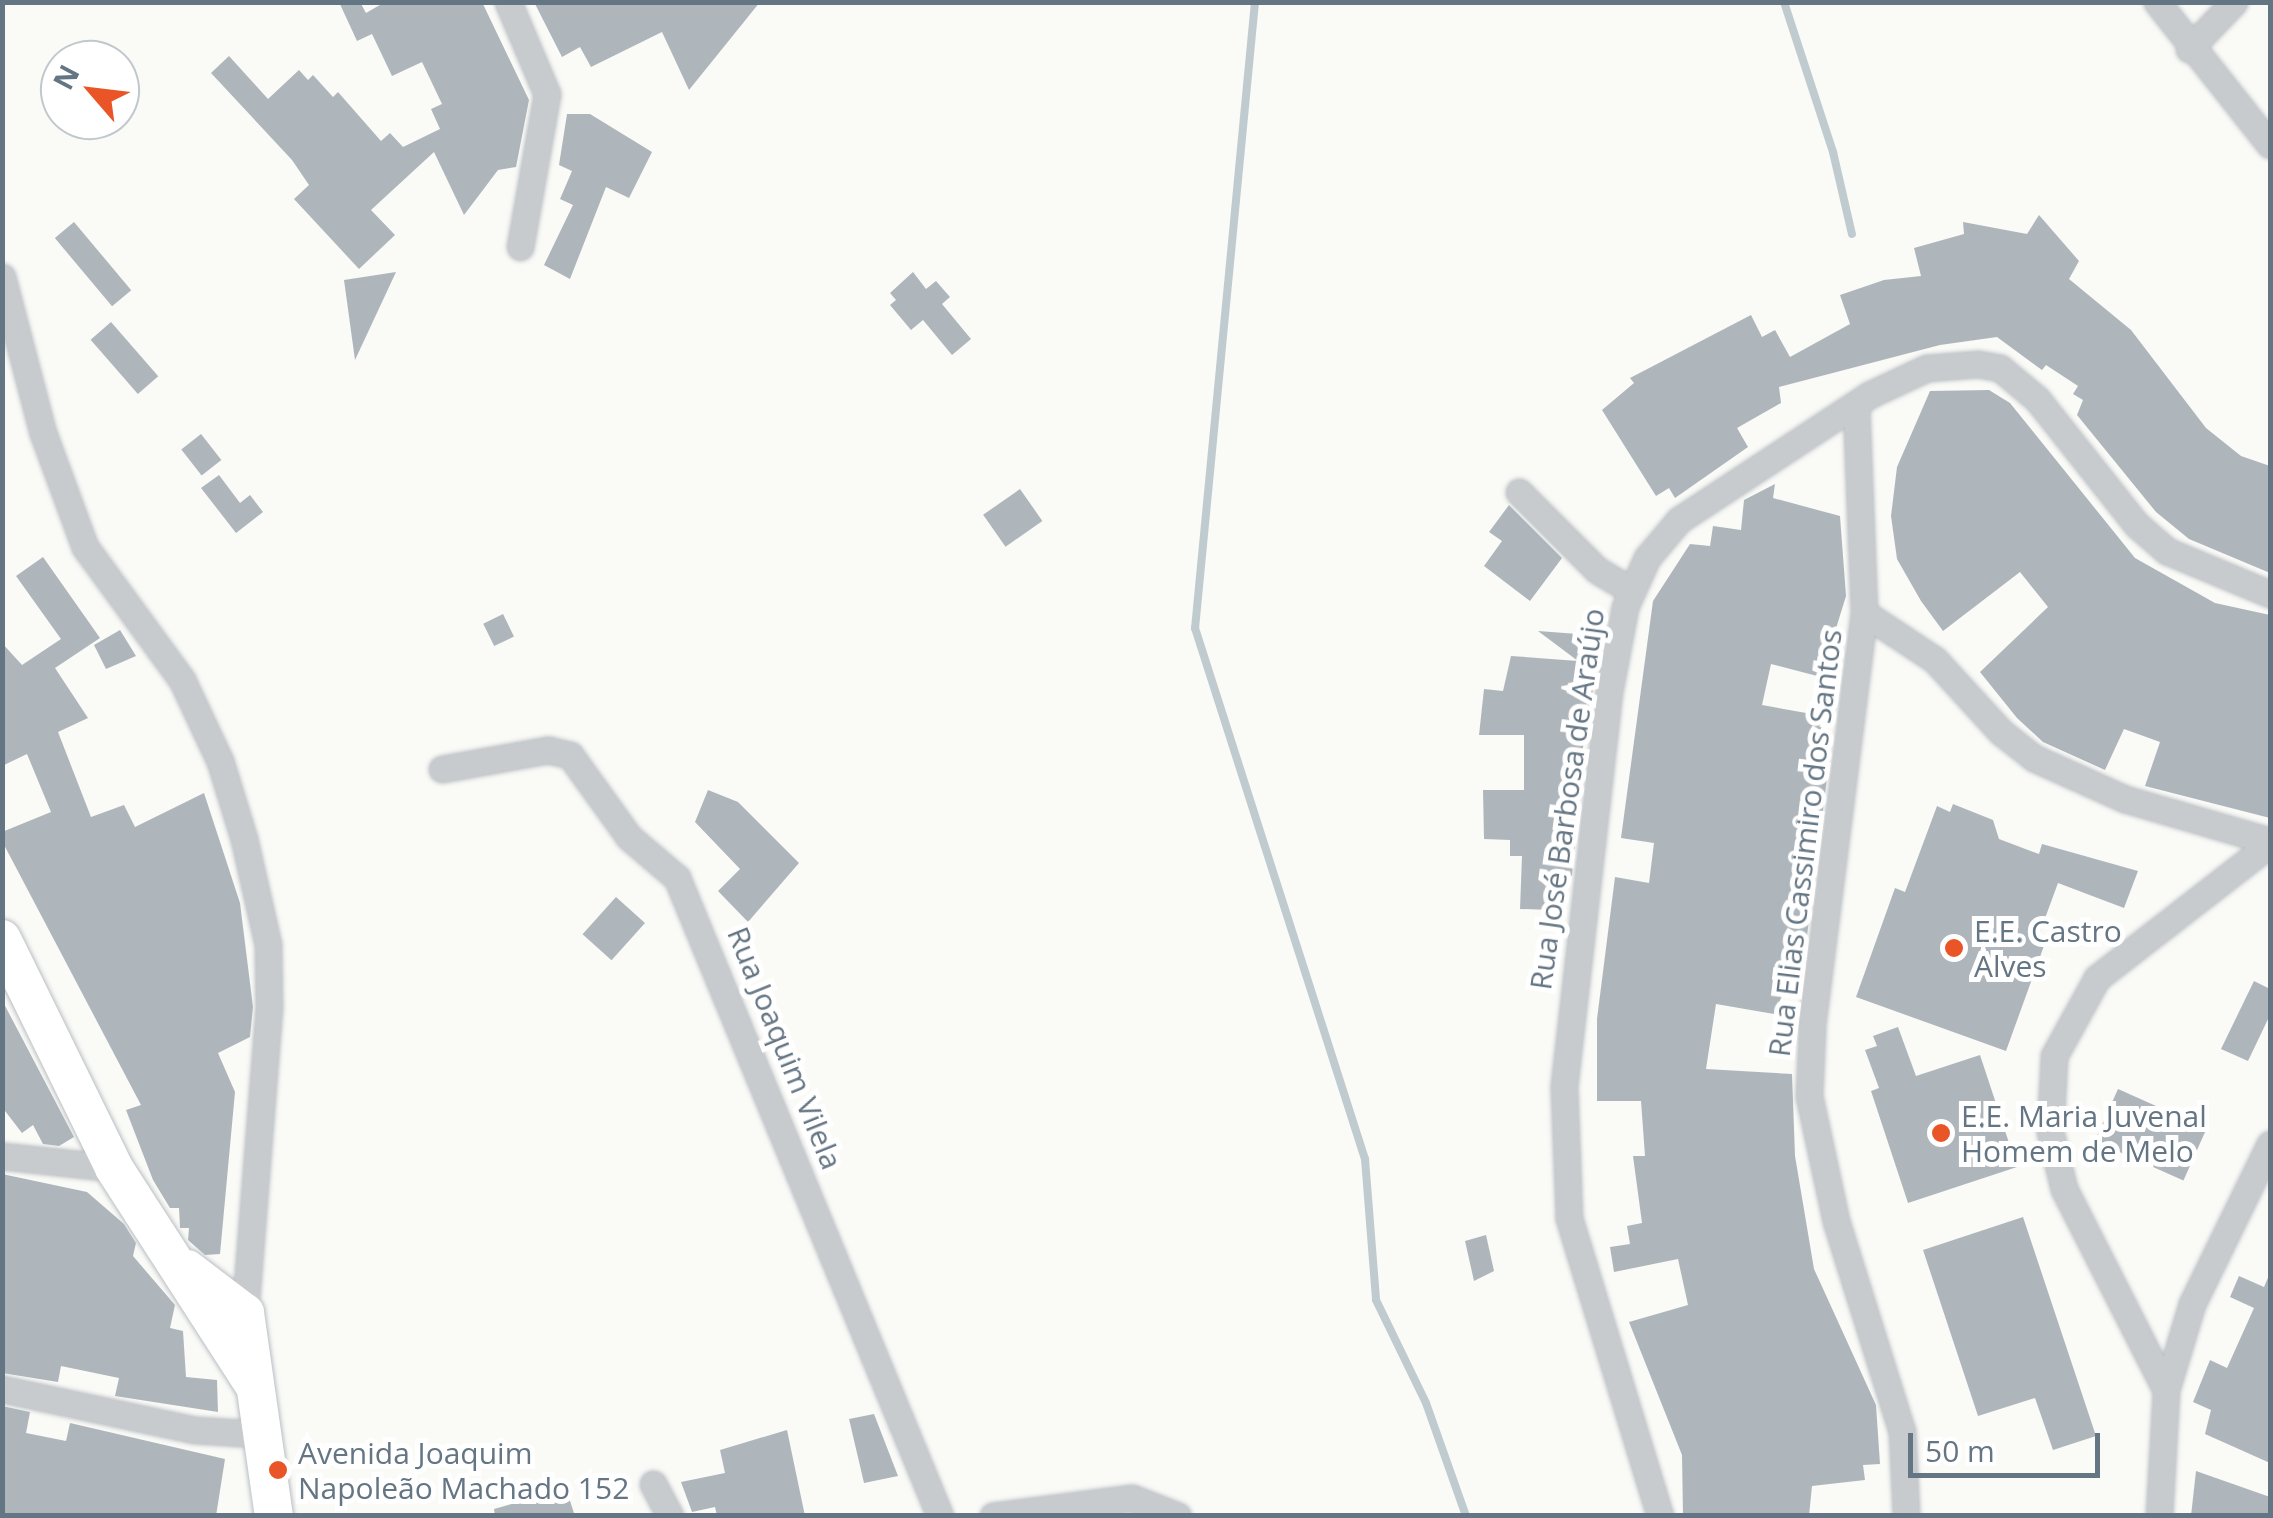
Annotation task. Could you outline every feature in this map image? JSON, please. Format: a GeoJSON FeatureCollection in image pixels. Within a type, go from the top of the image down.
{"type":"FeatureCollection","features":[{"type":"Feature","properties":{"kind":"main road"},"geometry":{"type":"LineString","coordinates":[[2,939],[114,1168],[162,1250],[253,1384]]}},
{"type":"Feature","properties":{"kind":"main road"},"geometry":{"type":"LineString","coordinates":[[162,1250],[245,1313],[258,1434],[274,1516]]}},
{"type":"Feature","properties":{"kind":"street"},"geometry":{"type":"LineString","coordinates":[[508,2],[547,94],[520,248]]}},
{"type":"Feature","properties":{"kind":"street"},"geometry":{"type":"LineString","coordinates":[[2157,2],[2188,48],[2270,145]]}},
{"type":"Feature","properties":{"kind":"street"},"geometry":{"type":"LineString","coordinates":[[2188,48],[2234,2]]}},
{"type":"Feature","properties":{"kind":"street"},"geometry":{"type":"LineString","coordinates":[[2,277],[43,433],[86,546],[182,680],[220,761],[244,839],[268,946],[269,1007],[245,1313]]}},
{"type":"Feature","properties":{"kind":"street","name":"Rua José Barbosa de Araújo"},"geometry":{"type":"LineString","coordinates":[[1660,1516],[1568,1218],[1566,1151],[1572,974],[1609,692],[1630,590],[1679,520],[1856,404],[1927,368],[2000,368],[2037,399],[2159,544],[2202,571],[2270,594]]}},
{"type":"Feature","properties":{"kind":"street","name":"Rua Elias Cassimiro dos Santos"},"geometry":{"type":"LineString","coordinates":[[1856,404],[1864,613],[1812,1027],[1810,1096],[1836,1222],[1902,1431],[1906,1516]]}},
{"type":"Feature","properties":{"kind":"street"},"geometry":{"type":"LineString","coordinates":[[1519,492],[1597,570],[1630,590]]}},
{"type":"Feature","properties":{"kind":"street"},"geometry":{"type":"LineString","coordinates":[[1864,613],[1935,660],[2000,732],[2034,758],[2125,799],[2270,843]]}},
{"type":"Feature","properties":{"kind":"street","name":"Rua Joaquim Vilela"},"geometry":{"type":"LineString","coordinates":[[442,769],[548,750],[570,756],[630,837],[677,878],[940,1516]]}},
{"type":"Feature","properties":{"kind":"street"},"geometry":{"type":"LineString","coordinates":[[2166,1390],[2064,1188],[2050,1131],[2054,1056],[2097,978],[2270,843]]}},
{"type":"Feature","properties":{"kind":"street"},"geometry":{"type":"LineString","coordinates":[[2159,1516],[2166,1390],[2192,1304],[2270,1144]]}},
{"type":"Feature","properties":{"kind":"street"},"geometry":{"type":"LineString","coordinates":[[2,1156],[114,1168]]}},
{"type":"Feature","properties":{"kind":"street"},"geometry":{"type":"LineString","coordinates":[[2,1389],[195,1430],[258,1434]]}},
{"type":"Feature","properties":{"kind":"street"},"geometry":{"type":"LineString","coordinates":[[653,1484],[670,1516]]}},
{"type":"Feature","properties":{"kind":"street"},"geometry":{"type":"LineString","coordinates":[[993,1516],[1132,1498],[1178,1516]]}},
{"type":"Feature","properties":{"kind":"building"},"geometry":{"type":"Polygon","coordinates":[[[339,2],[360,2],[366,13],[385,2],[482,2],[529,100],[516,167],[498,170],[464,215],[434,152],[371,210],[395,235],[359,269],[294,199],[309,185],[292,160],[211,73],[229,56],[268,99],[299,70],[308,80],[313,75],[333,97],[338,92],[381,141],[390,133],[403,147],[440,129],[431,109],[442,104],[422,62],[392,76],[372,34],[357,41],[339,2]]]}},
{"type":"Feature","properties":{"kind":"building"},"geometry":{"type":"Polygon","coordinates":[[[534,2],[760,2],[689,90],[662,32],[591,67],[580,47],[562,57],[534,2]]]}},
{"type":"Feature","properties":{"kind":"building"},"geometry":{"type":"Polygon","coordinates":[[[567,114],[590,114],[652,152],[629,198],[606,187],[570,279],[544,265],[573,205],[560,199],[572,171],[559,165],[567,114]]]}},
{"type":"Feature","properties":{"kind":"building"},"geometry":{"type":"Polygon","coordinates":[[[2039,215],[2079,261],[2069,279],[2131,330],[2206,428],[2241,456],[2270,466],[2270,573],[2189,539],[2156,512],[2077,415],[2083,400],[2073,394],[2078,386],[2046,365],[2042,370],[1997,337],[1940,345],[1779,387],[1781,403],[1737,428],[1748,447],[1675,498],[1669,488],[1656,496],[1602,410],[1634,383],[1630,378],[1751,315],[1762,337],[1775,330],[1790,357],[1850,324],[1840,295],[1884,280],[1921,276],[1914,248],[1964,234],[1963,222],[2027,234],[2039,215]]]}},
{"type":"Feature","properties":{"kind":"building"},"geometry":{"type":"Polygon","coordinates":[[[74,222],[131,290],[112,306],[55,238],[74,222]]]}},
{"type":"Feature","properties":{"kind":"building"},"geometry":{"type":"Polygon","coordinates":[[[396,272],[355,360],[344,280],[396,272]]]}},
{"type":"Feature","properties":{"kind":"building"},"geometry":{"type":"Polygon","coordinates":[[[913,272],[926,289],[936,281],[950,297],[942,304],[971,339],[952,355],[923,320],[911,330],[890,305],[896,300],[890,293],[913,272]]]}},
{"type":"Feature","properties":{"kind":"building"},"geometry":{"type":"Polygon","coordinates":[[[111,322],[158,376],[138,394],[91,340],[111,322]]]}},
{"type":"Feature","properties":{"kind":"building"},"geometry":{"type":"Polygon","coordinates":[[[1989,390],[2010,403],[2135,558],[2215,603],[2270,615],[2270,818],[2145,786],[2160,742],[2124,729],[2105,770],[2043,742],[2017,718],[1980,672],[2048,607],[2020,572],[1943,631],[1921,601],[1897,559],[1891,516],[1897,467],[1930,391],[1989,390]]]}},
{"type":"Feature","properties":{"kind":"building"},"geometry":{"type":"Polygon","coordinates":[[[201,434],[221,460],[202,475],[181,449],[201,434]]]}},
{"type":"Feature","properties":{"kind":"building"},"geometry":{"type":"Polygon","coordinates":[[[219,475],[240,503],[250,495],[263,512],[236,533],[201,488],[219,475]]]}},
{"type":"Feature","properties":{"kind":"building"},"geometry":{"type":"Polygon","coordinates":[[[1775,484],[1773,498],[1840,516],[1846,596],[1821,677],[1771,664],[1762,705],[1823,716],[1817,753],[1830,755],[1801,983],[1789,980],[1774,1014],[1716,1004],[1706,1069],[1792,1074],[1795,1156],[1814,1269],[1876,1405],[1880,1464],[1863,1465],[1865,1480],[1812,1486],[1809,1516],[1683,1516],[1682,1455],[1629,1322],[1688,1305],[1678,1259],[1614,1272],[1610,1247],[1630,1244],[1627,1226],[1642,1223],[1633,1156],[1645,1156],[1641,1101],[1597,1101],[1597,1019],[1615,877],[1649,883],[1654,843],[1621,838],[1653,601],[1690,544],[1710,546],[1713,526],[1741,530],[1744,500],[1775,484]]]}},
{"type":"Feature","properties":{"kind":"building"},"geometry":{"type":"Polygon","coordinates":[[[1020,489],[1042,521],[1006,547],[983,515],[1020,489]]]}},
{"type":"Feature","properties":{"kind":"building"},"geometry":{"type":"Polygon","coordinates":[[[1509,505],[1562,558],[1530,601],[1484,566],[1502,541],[1489,532],[1509,505]]]}},
{"type":"Feature","properties":{"kind":"building"},"geometry":{"type":"Polygon","coordinates":[[[43,557],[100,638],[55,668],[88,718],[58,732],[91,817],[124,805],[135,827],[204,793],[240,903],[253,1007],[250,1037],[218,1053],[235,1092],[220,1254],[205,1255],[188,1240],[189,1228],[180,1228],[179,1208],[170,1208],[153,1180],[126,1110],[141,1105],[2,841],[2,832],[51,812],[27,754],[2,766],[2,643],[22,665],[61,639],[16,576],[43,557]]]}},
{"type":"Feature","properties":{"kind":"building"},"geometry":{"type":"Polygon","coordinates":[[[503,614],[514,636],[494,646],[483,624],[503,614]]]}},
{"type":"Feature","properties":{"kind":"building"},"geometry":{"type":"Polygon","coordinates":[[[120,630],[136,656],[106,669],[94,645],[120,630]]]}},
{"type":"Feature","properties":{"kind":"building"},"geometry":{"type":"Polygon","coordinates":[[[1538,631],[1591,635],[1588,662],[1598,663],[1584,736],[1572,876],[1554,875],[1553,910],[1520,909],[1522,856],[1510,856],[1510,840],[1484,839],[1483,790],[1524,790],[1524,735],[1479,735],[1484,689],[1503,691],[1511,656],[1578,661],[1538,631]]]}},
{"type":"Feature","properties":{"kind":"building"},"geometry":{"type":"Polygon","coordinates":[[[708,790],[738,802],[799,863],[748,922],[718,891],[740,869],[695,822],[708,790]]]}},
{"type":"Feature","properties":{"kind":"building"},"geometry":{"type":"Polygon","coordinates":[[[1953,804],[1993,820],[1999,839],[2039,854],[2042,844],[2138,871],[2124,908],[2058,883],[2037,940],[2045,943],[2006,1051],[1856,997],[1895,888],[1905,892],[1937,806],[1950,812],[1953,804]]]}},
{"type":"Feature","properties":{"kind":"building"},"geometry":{"type":"Polygon","coordinates":[[[616,897],[645,923],[612,960],[583,934],[616,897]]]}},
{"type":"Feature","properties":{"kind":"building"},"geometry":{"type":"Polygon","coordinates":[[[2254,981],[2270,989],[2270,1015],[2248,1061],[2221,1049],[2254,981]]]}},
{"type":"Feature","properties":{"kind":"building"},"geometry":{"type":"Polygon","coordinates":[[[2,1000],[74,1137],[59,1146],[43,1144],[33,1125],[22,1133],[2,1107],[2,1000]]]}},
{"type":"Feature","properties":{"kind":"building"},"geometry":{"type":"Polygon","coordinates":[[[1898,1027],[1916,1076],[1980,1055],[2017,1167],[1908,1203],[1871,1091],[1879,1088],[1865,1050],[1877,1046],[1873,1036],[1898,1027]]]}},
{"type":"Feature","properties":{"kind":"building"},"geometry":{"type":"Polygon","coordinates":[[[2118,1089],[2207,1128],[2183,1181],[2095,1141],[2118,1089]]]}},
{"type":"Feature","properties":{"kind":"building"},"geometry":{"type":"Polygon","coordinates":[[[2,1174],[87,1192],[124,1224],[136,1243],[133,1256],[175,1305],[170,1328],[183,1331],[186,1377],[217,1380],[218,1412],[115,1396],[119,1378],[61,1366],[58,1382],[2,1373],[2,1174]]]}},
{"type":"Feature","properties":{"kind":"building"},"geometry":{"type":"Polygon","coordinates":[[[2023,1217],[2096,1436],[2053,1450],[2035,1398],[1978,1416],[1923,1250],[2023,1217]]]}},
{"type":"Feature","properties":{"kind":"building"},"geometry":{"type":"Polygon","coordinates":[[[1486,1235],[1494,1271],[1474,1281],[1465,1241],[1486,1235]]]}},
{"type":"Feature","properties":{"kind":"building"},"geometry":{"type":"Polygon","coordinates":[[[2270,1273],[2270,1463],[2205,1434],[2211,1410],[2193,1402],[2210,1360],[2227,1368],[2254,1308],[2230,1297],[2239,1276],[2264,1287],[2270,1273]]]}},
{"type":"Feature","properties":{"kind":"building"},"geometry":{"type":"Polygon","coordinates":[[[2,1406],[30,1412],[26,1433],[66,1441],[70,1423],[225,1459],[216,1516],[2,1516],[2,1406]]]}},
{"type":"Feature","properties":{"kind":"building"},"geometry":{"type":"Polygon","coordinates":[[[874,1414],[898,1476],[864,1483],[849,1419],[874,1414]]]}},
{"type":"Feature","properties":{"kind":"building"},"geometry":{"type":"Polygon","coordinates":[[[787,1430],[805,1516],[717,1516],[715,1507],[692,1512],[681,1482],[725,1473],[720,1450],[787,1430]]]}},
{"type":"Feature","properties":{"kind":"building"},"geometry":{"type":"Polygon","coordinates":[[[2196,1471],[2270,1497],[2270,1516],[2191,1516],[2196,1471]]]}},
{"type":"Feature","properties":{"kind":"building"},"geometry":{"type":"Polygon","coordinates":[[[566,1489],[575,1516],[495,1516],[494,1509],[566,1489]]]}},
{"type":"Feature","properties":{"kind":"waterway"},"geometry":{"type":"LineString","coordinates":[[1255,2],[1195,628],[1365,1159],[1376,1300],[1426,1403],[1466,1516]]}},
{"type":"Feature","properties":{"kind":"waterway"},"geometry":{"type":"LineString","coordinates":[[1784,2],[1833,152],[1852,234]]}},
{"type":"Feature","properties":{"kind":"place","name":"E.E. Castro Alves"},"geometry":{"type":"Point","coordinates":[1954,948]}},
{"type":"Feature","properties":{"kind":"place","name":"E.E. Maria Juvenal Homem de Melo"},"geometry":{"type":"Point","coordinates":[1941,1133]}},
{"type":"Feature","properties":{"kind":"place","name":"Avenida Joaquim Napoleão Machado 152"},"geometry":{"type":"Point","coordinates":[278,1470]}}]}
